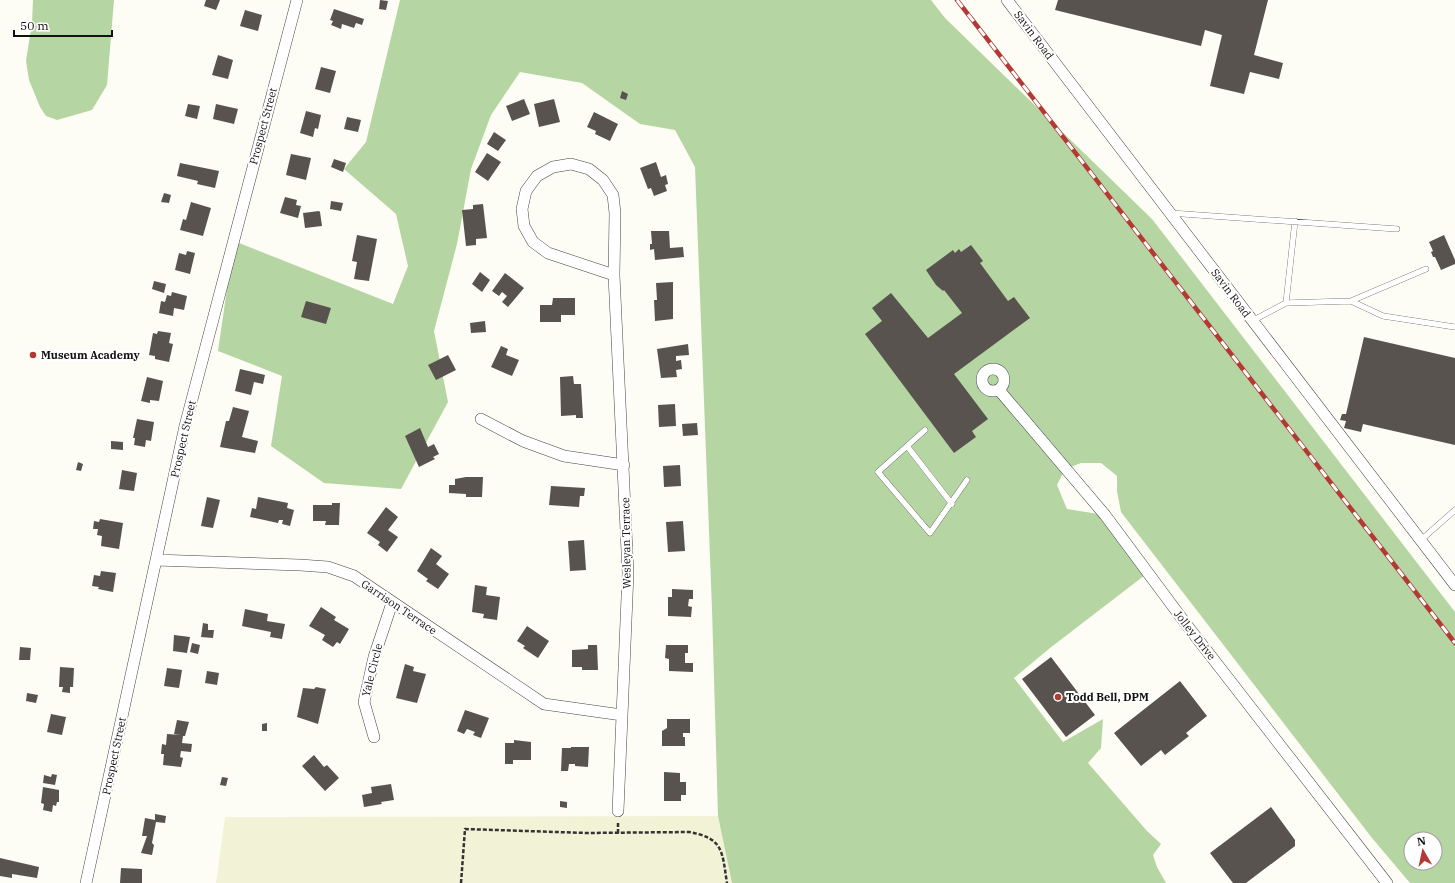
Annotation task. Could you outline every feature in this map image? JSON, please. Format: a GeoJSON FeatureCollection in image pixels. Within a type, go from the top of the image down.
{"type":"FeatureCollection","features":[{"type":"Feature","properties":{"kind":"street","name":"Prospect Street"},"geometry":{"type":"LineString","coordinates":[[86,883],[198,373],[297,0]]}},
{"type":"Feature","properties":{"kind":"street","name":"Savin Road"},"geometry":{"type":"LineString","coordinates":[[1007,0],[1455,585]]}},
{"type":"Feature","properties":{"kind":"street","name":"Wesleyan Terrace"},"geometry":{"type":"LineString","coordinates":[[614,275],[548,253],[534,242],[524,226],[522,209],[526,191],[537,176],[553,167],[571,164],[588,169],[603,180],[613,195],[615,213],[614,275],[628,573],[618,811]]}},
{"type":"Feature","properties":{"kind":"street","name":"Jolley Drive"},"geometry":{"type":"LineString","coordinates":[[999,390],[1105,515],[1186,624],[1387,883]]}},
{"type":"Feature","properties":{"kind":"street"},"geometry":{"type":"LineString","coordinates":[[481,419],[523,441],[564,456],[624,465]]}},
{"type":"Feature","properties":{"kind":"street","name":"Garrison Terrace"},"geometry":{"type":"LineString","coordinates":[[156,560],[300,564],[328,567],[354,576],[544,704],[622,715]]}},
{"type":"Feature","properties":{"kind":"street","name":"Yale Circle"},"geometry":{"type":"LineString","coordinates":[[374,737],[364,702],[374,657],[392,603]]}},
{"type":"Feature","properties":{"kind":"lane"},"geometry":{"type":"LineString","coordinates":[[1170,213],[1295,220],[1397,228]]}},
{"type":"Feature","properties":{"kind":"lane"},"geometry":{"type":"LineString","coordinates":[[1286,303],[1295,220]]}},
{"type":"Feature","properties":{"kind":"lane"},"geometry":{"type":"LineString","coordinates":[[1252,321],[1286,303],[1352,301],[1426,269]]}},
{"type":"Feature","properties":{"kind":"lane"},"geometry":{"type":"LineString","coordinates":[[1352,301],[1383,316],[1455,327]]}},
{"type":"Feature","properties":{"kind":"lane"},"geometry":{"type":"LineString","coordinates":[[925,430],[878,472],[930,533],[952,504],[967,480]]}},
{"type":"Feature","properties":{"kind":"lane"},"geometry":{"type":"LineString","coordinates":[[907,446],[952,504]]}},
{"type":"Feature","properties":{"kind":"lane"},"geometry":{"type":"LineString","coordinates":[[1421,540],[1455,510]]}},
{"type":"Feature","properties":{"kind":"path"},"geometry":{"type":"LineString","coordinates":[[461,883],[465,829],[587,833],[689,832],[704,834],[716,841],[722,856],[727,883]]}},
{"type":"Feature","properties":{"kind":"green space"},"geometry":{"type":"Polygon","coordinates":[[[33,0],[114,0],[107,85],[92,110],[57,120],[46,116],[40,107],[29,80],[26,61],[32,23],[33,0]]]}},
{"type":"Feature","properties":{"kind":"green space"},"geometry":{"type":"Polygon","coordinates":[[[400,0],[931,0],[945,18],[1152,219],[1455,612],[1455,883],[1410,883],[1372,838],[1121,512],[1117,491],[1117,476],[1101,463],[1081,463],[1065,469],[1057,485],[1067,509],[1105,515],[1149,572],[1050,648],[1014,678],[1063,742],[1103,719],[1101,748],[1088,763],[1147,831],[1161,844],[1153,855],[1157,867],[1166,883],[732,883],[718,816],[712,609],[695,167],[675,130],[640,124],[582,83],[520,72],[491,115],[471,169],[457,244],[434,331],[448,402],[401,489],[324,483],[271,446],[282,376],[218,351],[234,241],[393,304],[408,266],[396,214],[344,169],[366,142],[400,0]]]}},
{"type":"Feature","properties":{"kind":"green space"},"geometry":{"type":"Polygon","coordinates":[[[718,816],[732,883],[216,883],[225,817],[718,816]]]}},
{"type":"Feature","properties":{"kind":"building"},"geometry":{"type":"Polygon","coordinates":[[[206,0],[220,0],[216,10],[204,6],[206,0]]]}},
{"type":"Feature","properties":{"kind":"building"},"geometry":{"type":"Polygon","coordinates":[[[380,0],[388,1],[386,10],[379,9],[380,0]]]}},
{"type":"Feature","properties":{"kind":"building"},"geometry":{"type":"Polygon","coordinates":[[[1058,0],[1268,0],[1254,55],[1283,63],[1279,79],[1250,72],[1244,94],[1210,86],[1222,35],[1205,30],[1201,46],[1055,10],[1058,0]]]}},
{"type":"Feature","properties":{"kind":"building"},"geometry":{"type":"Polygon","coordinates":[[[334,9],[364,19],[362,25],[356,23],[354,28],[342,24],[341,29],[331,25],[333,21],[330,20],[334,9]]]}},
{"type":"Feature","properties":{"kind":"building"},"geometry":{"type":"Polygon","coordinates":[[[245,10],[262,15],[258,31],[240,26],[245,10]]]}},
{"type":"Feature","properties":{"kind":"building"},"geometry":{"type":"Polygon","coordinates":[[[218,55],[233,60],[228,79],[212,75],[218,55]]]}},
{"type":"Feature","properties":{"kind":"building"},"geometry":{"type":"Polygon","coordinates":[[[321,67],[336,71],[330,93],[315,89],[321,67]]]}},
{"type":"Feature","properties":{"kind":"building"},"geometry":{"type":"Polygon","coordinates":[[[622,91],[628,94],[626,100],[620,98],[622,91]]]}},
{"type":"Feature","properties":{"kind":"building"},"geometry":{"type":"Polygon","coordinates":[[[524,99],[530,114],[512,121],[506,106],[524,99]]]}},
{"type":"Feature","properties":{"kind":"building"},"geometry":{"type":"Polygon","coordinates":[[[554,99],[560,122],[539,127],[534,104],[554,99]]]}},
{"type":"Feature","properties":{"kind":"building"},"geometry":{"type":"Polygon","coordinates":[[[188,104],[200,106],[197,119],[185,116],[188,104]]]}},
{"type":"Feature","properties":{"kind":"building"},"geometry":{"type":"Polygon","coordinates":[[[216,104],[238,109],[234,124],[213,119],[216,104]]]}},
{"type":"Feature","properties":{"kind":"building"},"geometry":{"type":"Polygon","coordinates":[[[306,111],[321,115],[318,129],[315,128],[313,137],[300,133],[306,111]]]}},
{"type":"Feature","properties":{"kind":"building"},"geometry":{"type":"Polygon","coordinates":[[[594,112],[618,124],[610,141],[595,134],[596,131],[587,127],[594,112]]]}},
{"type":"Feature","properties":{"kind":"building"},"geometry":{"type":"Polygon","coordinates":[[[347,117],[361,120],[358,132],[344,129],[347,117]]]}},
{"type":"Feature","properties":{"kind":"building"},"geometry":{"type":"Polygon","coordinates":[[[494,132],[506,140],[498,151],[487,144],[494,132]]]}},
{"type":"Feature","properties":{"kind":"building"},"geometry":{"type":"Polygon","coordinates":[[[487,153],[501,162],[488,181],[475,172],[487,153]]]}},
{"type":"Feature","properties":{"kind":"building"},"geometry":{"type":"Polygon","coordinates":[[[291,154],[311,158],[306,180],[286,175],[291,154]]]}},
{"type":"Feature","properties":{"kind":"building"},"geometry":{"type":"Polygon","coordinates":[[[334,159],[346,163],[343,172],[331,167],[334,159]]]}},
{"type":"Feature","properties":{"kind":"building"},"geometry":{"type":"Polygon","coordinates":[[[656,162],[661,177],[666,175],[668,184],[665,185],[667,191],[654,196],[651,188],[648,189],[640,168],[656,162]]]}},
{"type":"Feature","properties":{"kind":"building"},"geometry":{"type":"Polygon","coordinates":[[[180,163],[219,171],[215,188],[197,184],[198,181],[177,176],[180,163]]]}},
{"type":"Feature","properties":{"kind":"building"},"geometry":{"type":"Polygon","coordinates":[[[164,193],[171,195],[169,203],[161,202],[164,193]]]}},
{"type":"Feature","properties":{"kind":"building"},"geometry":{"type":"Polygon","coordinates":[[[285,197],[297,200],[296,205],[301,206],[298,218],[280,213],[285,197]]]}},
{"type":"Feature","properties":{"kind":"building"},"geometry":{"type":"Polygon","coordinates":[[[331,201],[343,203],[341,211],[330,209],[331,201]]]}},
{"type":"Feature","properties":{"kind":"building"},"geometry":{"type":"Polygon","coordinates":[[[191,202],[211,208],[203,236],[180,230],[183,219],[186,220],[191,202]]]}},
{"type":"Feature","properties":{"kind":"building"},"geometry":{"type":"Polygon","coordinates":[[[483,204],[487,238],[476,239],[476,245],[466,246],[462,210],[473,209],[473,205],[483,204]]]}},
{"type":"Feature","properties":{"kind":"building"},"geometry":{"type":"Polygon","coordinates":[[[319,211],[322,226],[305,228],[303,213],[319,211]]]}},
{"type":"Feature","properties":{"kind":"building"},"geometry":{"type":"Polygon","coordinates":[[[651,231],[669,231],[670,248],[683,247],[684,257],[655,260],[654,249],[650,250],[650,244],[652,244],[651,231]]]}},
{"type":"Feature","properties":{"kind":"building"},"geometry":{"type":"Polygon","coordinates":[[[357,235],[377,239],[369,281],[354,279],[357,262],[352,261],[357,235]]]}},
{"type":"Feature","properties":{"kind":"building"},"geometry":{"type":"Polygon","coordinates":[[[1444,235],[1455,260],[1455,264],[1441,270],[1435,257],[1433,257],[1431,252],[1433,251],[1429,242],[1444,235]]]}},
{"type":"Feature","properties":{"kind":"building"},"geometry":{"type":"Polygon","coordinates":[[[971,245],[983,261],[980,263],[1008,301],[1014,297],[1030,318],[954,374],[988,419],[972,431],[976,437],[954,453],[865,334],[882,321],[872,308],[891,293],[928,338],[962,313],[944,290],[943,291],[936,285],[926,270],[953,250],[955,253],[959,249],[961,252],[971,245]]]}},
{"type":"Feature","properties":{"kind":"building"},"geometry":{"type":"Polygon","coordinates":[[[187,251],[195,253],[190,274],[175,270],[179,253],[186,255],[187,251]]]}},
{"type":"Feature","properties":{"kind":"building"},"geometry":{"type":"Polygon","coordinates":[[[480,272],[490,280],[482,292],[472,284],[480,272]]]}},
{"type":"Feature","properties":{"kind":"building"},"geometry":{"type":"Polygon","coordinates":[[[505,273],[524,288],[508,307],[502,302],[507,296],[502,292],[499,296],[492,291],[505,273]]]}},
{"type":"Feature","properties":{"kind":"building"},"geometry":{"type":"Polygon","coordinates":[[[154,281],[166,284],[164,293],[152,289],[154,281]]]}},
{"type":"Feature","properties":{"kind":"building"},"geometry":{"type":"Polygon","coordinates":[[[673,282],[673,319],[655,321],[654,300],[657,300],[656,283],[673,282]]]}},
{"type":"Feature","properties":{"kind":"building"},"geometry":{"type":"Polygon","coordinates":[[[172,292],[187,296],[184,310],[174,308],[173,316],[159,313],[161,301],[165,302],[167,295],[171,296],[172,292]]]}},
{"type":"Feature","properties":{"kind":"building"},"geometry":{"type":"Polygon","coordinates":[[[553,298],[575,298],[575,315],[561,315],[561,322],[540,322],[540,305],[552,305],[553,298]]]}},
{"type":"Feature","properties":{"kind":"building"},"geometry":{"type":"Polygon","coordinates":[[[306,301],[331,308],[326,324],[301,317],[306,301]]]}},
{"type":"Feature","properties":{"kind":"building"},"geometry":{"type":"Polygon","coordinates":[[[485,321],[486,332],[471,333],[470,323],[485,321]]]}},
{"type":"Feature","properties":{"kind":"building"},"geometry":{"type":"Polygon","coordinates":[[[158,331],[171,333],[169,343],[173,344],[169,362],[155,359],[155,356],[149,355],[153,333],[157,334],[158,331]]]}},
{"type":"Feature","properties":{"kind":"building"},"geometry":{"type":"Polygon","coordinates":[[[1364,337],[1455,358],[1455,445],[1363,424],[1361,432],[1344,428],[1346,421],[1340,420],[1342,414],[1346,414],[1364,337]]]}},
{"type":"Feature","properties":{"kind":"building"},"geometry":{"type":"Polygon","coordinates":[[[688,344],[689,355],[676,356],[676,361],[681,360],[682,369],[676,370],[677,377],[661,378],[657,349],[688,344]]]}},
{"type":"Feature","properties":{"kind":"building"},"geometry":{"type":"Polygon","coordinates":[[[501,346],[508,349],[506,355],[519,360],[512,376],[491,367],[501,346]]]}},
{"type":"Feature","properties":{"kind":"building"},"geometry":{"type":"Polygon","coordinates":[[[448,355],[456,370],[436,380],[428,365],[448,355]]]}},
{"type":"Feature","properties":{"kind":"building"},"geometry":{"type":"Polygon","coordinates":[[[240,369],[265,375],[263,384],[254,382],[251,395],[235,391],[240,369]]]}},
{"type":"Feature","properties":{"kind":"building"},"geometry":{"type":"Polygon","coordinates":[[[573,376],[574,384],[581,384],[583,418],[576,418],[576,415],[561,416],[560,377],[573,376]]]}},
{"type":"Feature","properties":{"kind":"building"},"geometry":{"type":"Polygon","coordinates":[[[147,377],[163,381],[159,401],[150,400],[150,403],[141,401],[147,377]]]}},
{"type":"Feature","properties":{"kind":"building"},"geometry":{"type":"Polygon","coordinates":[[[675,404],[676,426],[659,427],[658,405],[675,404]]]}},
{"type":"Feature","properties":{"kind":"building"},"geometry":{"type":"Polygon","coordinates":[[[233,407],[249,411],[242,437],[258,441],[255,453],[220,447],[226,421],[229,421],[233,407]]]}},
{"type":"Feature","properties":{"kind":"building"},"geometry":{"type":"Polygon","coordinates":[[[137,419],[154,422],[151,441],[146,440],[145,447],[134,445],[135,438],[133,438],[137,419]]]}},
{"type":"Feature","properties":{"kind":"building"},"geometry":{"type":"Polygon","coordinates":[[[697,423],[698,435],[683,436],[682,424],[697,423]]]}},
{"type":"Feature","properties":{"kind":"building"},"geometry":{"type":"Polygon","coordinates":[[[420,428],[428,447],[434,444],[439,454],[433,457],[435,459],[419,467],[405,436],[420,428]]]}},
{"type":"Feature","properties":{"kind":"building"},"geometry":{"type":"Polygon","coordinates":[[[111,441],[123,442],[123,450],[111,449],[111,441]]]}},
{"type":"Feature","properties":{"kind":"building"},"geometry":{"type":"Polygon","coordinates":[[[78,462],[83,464],[81,471],[76,470],[78,462]]]}},
{"type":"Feature","properties":{"kind":"building"},"geometry":{"type":"Polygon","coordinates":[[[680,465],[681,486],[664,487],[663,466],[680,465]]]}},
{"type":"Feature","properties":{"kind":"building"},"geometry":{"type":"Polygon","coordinates":[[[122,470],[137,473],[134,491],[119,489],[122,470]]]}},
{"type":"Feature","properties":{"kind":"building"},"geometry":{"type":"Polygon","coordinates":[[[466,477],[483,477],[482,497],[466,497],[466,494],[449,493],[449,485],[455,485],[455,479],[466,477]]]}},
{"type":"Feature","properties":{"kind":"building"},"geometry":{"type":"Polygon","coordinates":[[[551,486],[585,488],[584,496],[580,496],[579,507],[549,505],[551,486]]]}},
{"type":"Feature","properties":{"kind":"building"},"geometry":{"type":"Polygon","coordinates":[[[207,497],[220,500],[213,528],[201,526],[207,497]]]}},
{"type":"Feature","properties":{"kind":"building"},"geometry":{"type":"Polygon","coordinates":[[[258,497],[288,503],[287,508],[294,510],[290,526],[282,524],[283,520],[279,520],[278,523],[250,517],[252,508],[256,509],[258,497]]]}},
{"type":"Feature","properties":{"kind":"building"},"geometry":{"type":"Polygon","coordinates":[[[332,503],[340,503],[339,525],[325,525],[326,521],[313,521],[313,505],[332,505],[332,503]]]}},
{"type":"Feature","properties":{"kind":"building"},"geometry":{"type":"Polygon","coordinates":[[[386,507],[398,517],[388,530],[398,537],[387,552],[378,545],[380,542],[367,533],[386,507]]]}},
{"type":"Feature","properties":{"kind":"building"},"geometry":{"type":"Polygon","coordinates":[[[100,519],[123,523],[119,549],[101,546],[102,536],[97,535],[98,529],[93,529],[94,521],[99,522],[100,519]]]}},
{"type":"Feature","properties":{"kind":"building"},"geometry":{"type":"Polygon","coordinates":[[[683,521],[685,551],[668,552],[666,522],[683,521]]]}},
{"type":"Feature","properties":{"kind":"building"},"geometry":{"type":"Polygon","coordinates":[[[584,540],[586,570],[570,571],[568,541],[584,540]]]}},
{"type":"Feature","properties":{"kind":"building"},"geometry":{"type":"Polygon","coordinates":[[[431,548],[442,556],[436,564],[449,574],[438,589],[426,581],[428,579],[417,571],[431,548]]]}},
{"type":"Feature","properties":{"kind":"building"},"geometry":{"type":"Polygon","coordinates":[[[101,571],[116,573],[113,592],[98,589],[99,587],[92,586],[94,575],[100,576],[101,571]]]}},
{"type":"Feature","properties":{"kind":"building"},"geometry":{"type":"Polygon","coordinates":[[[475,585],[487,587],[486,595],[500,597],[497,620],[483,618],[484,614],[472,612],[475,585]]]}},
{"type":"Feature","properties":{"kind":"building"},"geometry":{"type":"Polygon","coordinates":[[[672,589],[693,590],[693,599],[689,599],[688,606],[692,607],[691,617],[668,616],[668,597],[672,597],[672,589]]]}},
{"type":"Feature","properties":{"kind":"building"},"geometry":{"type":"Polygon","coordinates":[[[321,607],[336,617],[334,620],[349,629],[340,644],[337,642],[333,647],[322,640],[325,635],[309,626],[321,607]]]}},
{"type":"Feature","properties":{"kind":"building"},"geometry":{"type":"Polygon","coordinates":[[[245,609],[268,614],[267,621],[285,624],[282,639],[270,637],[271,632],[242,626],[245,609]]]}},
{"type":"Feature","properties":{"kind":"building"},"geometry":{"type":"Polygon","coordinates":[[[203,623],[208,624],[208,630],[214,630],[213,638],[201,637],[203,623]]]}},
{"type":"Feature","properties":{"kind":"building"},"geometry":{"type":"Polygon","coordinates":[[[527,626],[549,641],[538,658],[523,648],[525,646],[517,641],[527,626]]]}},
{"type":"Feature","properties":{"kind":"building"},"geometry":{"type":"Polygon","coordinates":[[[174,635],[190,637],[187,653],[173,651],[174,635]]]}},
{"type":"Feature","properties":{"kind":"building"},"geometry":{"type":"Polygon","coordinates":[[[192,643],[200,645],[198,654],[190,652],[192,643]]]}},
{"type":"Feature","properties":{"kind":"building"},"geometry":{"type":"Polygon","coordinates":[[[588,645],[597,645],[598,670],[582,670],[582,667],[572,667],[572,650],[588,649],[588,645]]]}},
{"type":"Feature","properties":{"kind":"building"},"geometry":{"type":"Polygon","coordinates":[[[666,645],[688,645],[688,653],[685,653],[685,663],[693,663],[693,672],[669,671],[669,659],[665,658],[666,645]]]}},
{"type":"Feature","properties":{"kind":"building"},"geometry":{"type":"Polygon","coordinates":[[[20,647],[31,648],[30,660],[19,660],[20,647]]]}},
{"type":"Feature","properties":{"kind":"building","name":"Todd Bell, DPM"},"geometry":{"type":"Polygon","coordinates":[[[1051,657],[1095,715],[1066,737],[1022,679],[1051,657]]]}},
{"type":"Feature","properties":{"kind":"building"},"geometry":{"type":"Polygon","coordinates":[[[405,664],[414,667],[413,671],[426,674],[417,703],[396,698],[405,664]]]}},
{"type":"Feature","properties":{"kind":"building"},"geometry":{"type":"Polygon","coordinates":[[[60,667],[74,668],[73,687],[70,687],[70,693],[62,692],[63,687],[59,687],[60,667]]]}},
{"type":"Feature","properties":{"kind":"building"},"geometry":{"type":"Polygon","coordinates":[[[167,668],[182,670],[179,688],[164,686],[167,668]]]}},
{"type":"Feature","properties":{"kind":"building"},"geometry":{"type":"Polygon","coordinates":[[[207,671],[219,673],[217,685],[205,683],[207,671]]]}},
{"type":"Feature","properties":{"kind":"building"},"geometry":{"type":"Polygon","coordinates":[[[1180,681],[1207,716],[1186,733],[1189,736],[1165,755],[1161,750],[1141,766],[1114,733],[1180,681]]]}},
{"type":"Feature","properties":{"kind":"building"},"geometry":{"type":"Polygon","coordinates":[[[316,687],[326,689],[318,724],[297,717],[303,688],[314,689],[316,687]]]}},
{"type":"Feature","properties":{"kind":"building"},"geometry":{"type":"Polygon","coordinates":[[[27,693],[38,695],[36,703],[26,701],[27,693]]]}},
{"type":"Feature","properties":{"kind":"building"},"geometry":{"type":"Polygon","coordinates":[[[465,710],[489,718],[481,738],[473,735],[475,732],[467,729],[464,734],[457,731],[465,710]]]}},
{"type":"Feature","properties":{"kind":"building"},"geometry":{"type":"Polygon","coordinates":[[[51,714],[66,717],[62,735],[47,732],[51,714]]]}},
{"type":"Feature","properties":{"kind":"building"},"geometry":{"type":"Polygon","coordinates":[[[667,719],[690,719],[690,733],[683,733],[683,737],[685,737],[685,746],[662,746],[662,731],[667,728],[667,719]]]}},
{"type":"Feature","properties":{"kind":"building"},"geometry":{"type":"Polygon","coordinates":[[[177,720],[189,722],[185,736],[183,736],[182,743],[192,744],[191,752],[181,751],[180,757],[183,758],[181,767],[163,765],[164,754],[161,754],[162,744],[166,745],[167,734],[181,735],[174,734],[177,720]]]}},
{"type":"Feature","properties":{"kind":"building"},"geometry":{"type":"Polygon","coordinates":[[[267,723],[267,731],[262,731],[262,724],[267,723]]]}},
{"type":"Feature","properties":{"kind":"building"},"geometry":{"type":"Polygon","coordinates":[[[514,740],[531,742],[531,760],[513,760],[513,764],[505,764],[505,743],[514,743],[514,740]]]}},
{"type":"Feature","properties":{"kind":"building"},"geometry":{"type":"Polygon","coordinates":[[[589,747],[588,767],[569,764],[568,771],[561,771],[562,748],[589,747]]]}},
{"type":"Feature","properties":{"kind":"building"},"geometry":{"type":"Polygon","coordinates":[[[314,755],[324,767],[327,765],[339,778],[325,791],[302,766],[314,755]]]}},
{"type":"Feature","properties":{"kind":"building"},"geometry":{"type":"Polygon","coordinates":[[[664,772],[680,773],[680,782],[686,782],[686,795],[681,795],[681,801],[664,801],[664,772]]]}},
{"type":"Feature","properties":{"kind":"building"},"geometry":{"type":"Polygon","coordinates":[[[52,774],[57,775],[55,785],[43,783],[44,775],[51,777],[52,774]]]}},
{"type":"Feature","properties":{"kind":"building"},"geometry":{"type":"Polygon","coordinates":[[[222,777],[228,778],[226,786],[220,785],[222,777]]]}},
{"type":"Feature","properties":{"kind":"building"},"geometry":{"type":"Polygon","coordinates":[[[391,784],[394,800],[364,807],[362,795],[372,793],[371,787],[391,784]]]}},
{"type":"Feature","properties":{"kind":"building"},"geometry":{"type":"Polygon","coordinates":[[[43,787],[59,790],[59,802],[57,802],[56,806],[53,805],[52,812],[43,810],[44,804],[41,803],[43,787]]]}},
{"type":"Feature","properties":{"kind":"building"},"geometry":{"type":"Polygon","coordinates":[[[560,801],[567,802],[567,808],[560,807],[560,801]]]}},
{"type":"Feature","properties":{"kind":"building"},"geometry":{"type":"Polygon","coordinates":[[[1271,807],[1295,840],[1295,846],[1246,883],[1233,883],[1210,853],[1271,807]]]}},
{"type":"Feature","properties":{"kind":"building"},"geometry":{"type":"Polygon","coordinates":[[[155,814],[166,816],[165,823],[156,822],[152,843],[154,845],[152,855],[141,853],[147,836],[142,836],[145,818],[155,820],[155,814]]]}},
{"type":"Feature","properties":{"kind":"building"},"geometry":{"type":"Polygon","coordinates":[[[0,858],[39,867],[37,878],[12,874],[12,878],[0,876],[0,858]]]}},
{"type":"Feature","properties":{"kind":"building"},"geometry":{"type":"Polygon","coordinates":[[[121,868],[142,869],[142,883],[120,883],[121,868]]]}},
{"type":"Feature","properties":{"kind":"railway"},"geometry":{"type":"LineString","coordinates":[[957,0],[1455,643]]}},
{"type":"Feature","properties":{"kind":"place","name":"Museum Academy"},"geometry":{"type":"Point","coordinates":[33,355]}},
{"type":"Feature","properties":{"kind":"place","name":"Todd Bell, DPM"},"geometry":{"type":"Point","coordinates":[1058,697]}}]}
